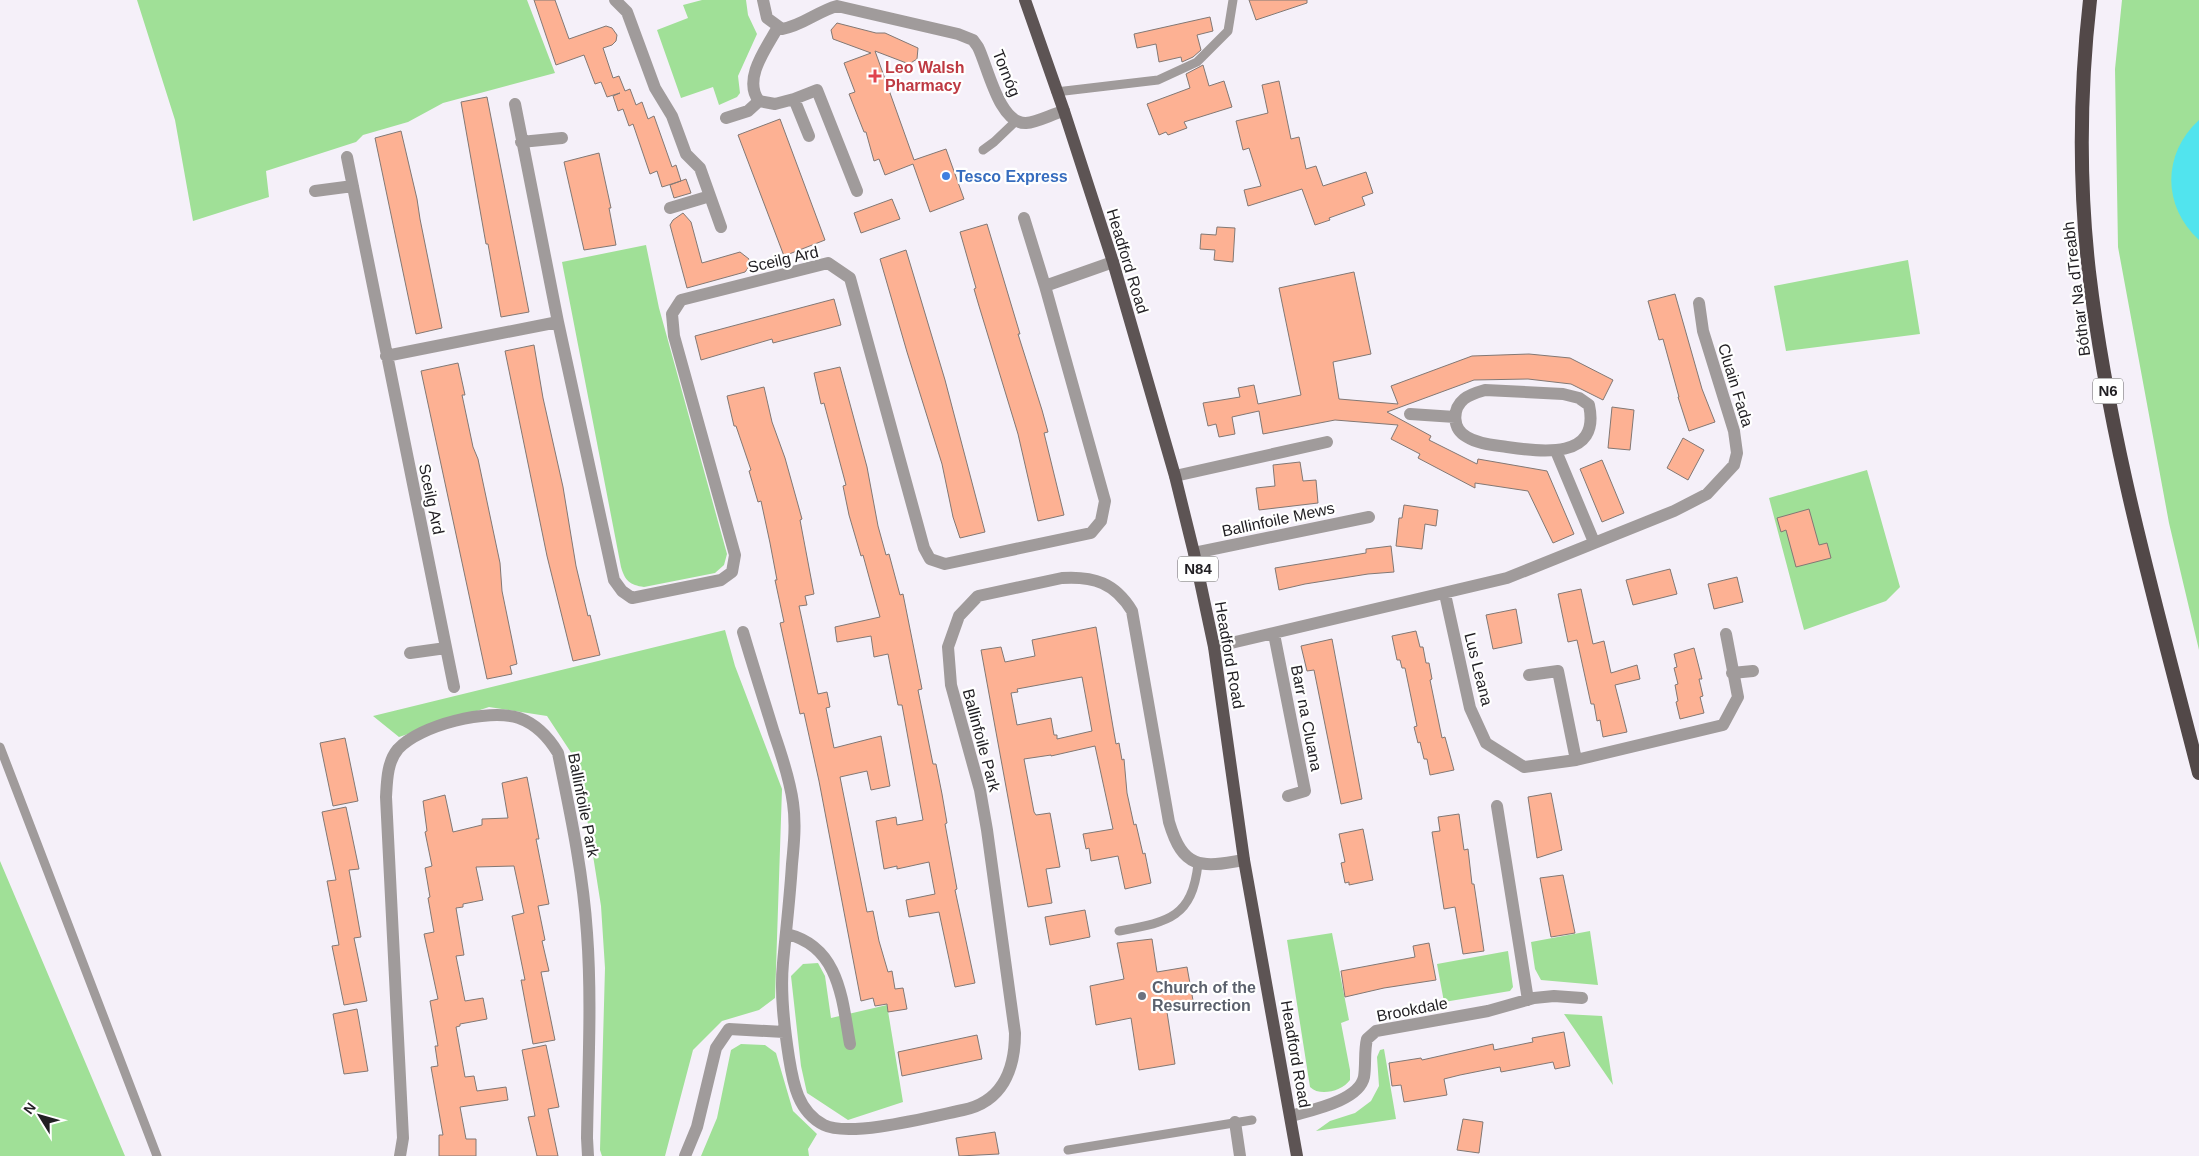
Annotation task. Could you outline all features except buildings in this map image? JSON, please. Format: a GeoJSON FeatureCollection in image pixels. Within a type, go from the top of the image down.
{"type":"FeatureCollection","features":[{"type":"Feature","properties":{"kind":"highway","name":"Bóthar Na dTreabh"},"geometry":{"type":"LineString","coordinates":[[2090,0],[2084,105],[2084,197],[2089,270],[2096,326],[2116,431],[2199,773]]}},
{"type":"Feature","properties":{"kind":"main road","name":"Headford Road"},"geometry":{"type":"LineString","coordinates":[[1024,0],[1064,110],[1112,262],[1174,476],[1194,553],[1214,648],[1244,860],[1297,1156]]}},
{"type":"Feature","properties":{"kind":"street"},"geometry":{"type":"LineString","coordinates":[[615,0],[627,12],[655,88],[672,116],[686,154],[700,168],[721,227]]}},
{"type":"Feature","properties":{"kind":"street"},"geometry":{"type":"LineString","coordinates":[[762,0],[767,18],[778,27],[755,74],[755,95],[759,101],[775,104],[794,100],[816,90],[857,191]]}},
{"type":"Feature","properties":{"kind":"street","name":"Tornóg"},"geometry":{"type":"LineString","coordinates":[[778,27],[788,28],[826,9],[837,6],[958,34],[973,40],[978,47],[999,100],[1007,114],[1016,122],[1027,123],[1064,110]]}},
{"type":"Feature","properties":{"kind":"street"},"geometry":{"type":"LineString","coordinates":[[794,100],[809,136]]}},
{"type":"Feature","properties":{"kind":"street"},"geometry":{"type":"LineString","coordinates":[[726,118],[748,111],[759,101]]}},
{"type":"Feature","properties":{"kind":"street","name":"Sceilg Ard"},"geometry":{"type":"LineString","coordinates":[[515,104],[558,322],[614,580],[622,591],[632,598],[721,580],[732,572],[735,555],[674,336],[672,314],[681,300],[828,263],[850,278],[924,548],[930,559],[945,564],[1091,533],[1101,521],[1105,501],[1024,218]]}},
{"type":"Feature","properties":{"kind":"street"},"geometry":{"type":"LineString","coordinates":[[521,142],[562,138]]}},
{"type":"Feature","properties":{"kind":"street","name":"Sceilg Ard"},"geometry":{"type":"LineString","coordinates":[[347,157],[454,687]]}},
{"type":"Feature","properties":{"kind":"street"},"geometry":{"type":"LineString","coordinates":[[315,190],[353,186]]}},
{"type":"Feature","properties":{"kind":"street"},"geometry":{"type":"LineString","coordinates":[[670,208],[710,196]]}},
{"type":"Feature","properties":{"kind":"street"},"geometry":{"type":"LineString","coordinates":[[1045,286],[1112,262]]}},
{"type":"Feature","properties":{"kind":"street","name":"Cluain Fada"},"geometry":{"type":"LineString","coordinates":[[1445,594],[1507,578],[1674,510],[1706,494],[1734,465],[1737,453],[1734,431],[1703,331],[1699,303]]}},
{"type":"Feature","properties":{"kind":"street"},"geometry":{"type":"LineString","coordinates":[[386,356],[558,322]]}},
{"type":"Feature","properties":{"kind":"street"},"geometry":{"type":"LineString","coordinates":[[1486,390],[1563,394],[1579,398],[1589,406],[1591,423],[1587,435],[1568,448],[1556,451],[1534,452],[1481,442],[1466,437],[1454,421],[1455,412],[1463,400],[1472,394],[1486,390]]}},
{"type":"Feature","properties":{"kind":"street"},"geometry":{"type":"LineString","coordinates":[[1410,414],[1455,417]]}},
{"type":"Feature","properties":{"kind":"street"},"geometry":{"type":"LineString","coordinates":[[1174,476],[1327,442]]}},
{"type":"Feature","properties":{"kind":"street"},"geometry":{"type":"LineString","coordinates":[[1556,451],[1594,542]]}},
{"type":"Feature","properties":{"kind":"street","name":"Ballinfoile Mews"},"geometry":{"type":"LineString","coordinates":[[1194,553],[1369,517]]}},
{"type":"Feature","properties":{"kind":"street","name":"Ballinfoile Park"},"geometry":{"type":"LineString","coordinates":[[742,632],[780,753],[793,803],[794,841],[783,963],[784,1032],[793,1084],[799,1100],[808,1113],[824,1125],[837,1129],[851,1129],[909,1121],[968,1109],[989,1100],[1010,1072],[1015,1047],[1015,1033],[988,830],[980,790],[951,685],[948,661],[948,647],[959,616],[967,605],[978,596],[1073,577],[1100,581],[1124,597],[1132,611],[1169,822],[1177,846],[1189,859],[1198,864]]}},
{"type":"Feature","properties":{"kind":"street"},"geometry":{"type":"LineString","coordinates":[[1214,648],[1445,594]]}},
{"type":"Feature","properties":{"kind":"street","name":"Lus Leana"},"geometry":{"type":"LineString","coordinates":[[1445,594],[1470,708],[1486,743],[1524,767],[1576,760],[1724,725],[1738,697],[1726,634]]}},
{"type":"Feature","properties":{"kind":"street","name":"Barr na Cluana"},"geometry":{"type":"LineString","coordinates":[[1274,634],[1305,791],[1288,796]]}},
{"type":"Feature","properties":{"kind":"street"},"geometry":{"type":"LineString","coordinates":[[410,653],[446,648]]}},
{"type":"Feature","properties":{"kind":"street"},"geometry":{"type":"LineString","coordinates":[[1528,675],[1558,671],[1576,760]]}},
{"type":"Feature","properties":{"kind":"street"},"geometry":{"type":"LineString","coordinates":[[1732,673],[1753,671]]}},
{"type":"Feature","properties":{"kind":"street","name":"Ballinfoile Park"},"geometry":{"type":"LineString","coordinates":[[400,1156],[403,1138],[386,797],[388,772],[397,751],[420,732],[437,726],[501,714],[520,718],[536,728],[550,740],[558,753],[579,859],[587,934],[589,992],[588,1156]]}},
{"type":"Feature","properties":{"kind":"street"},"geometry":{"type":"LineString","coordinates":[[1497,806],[1528,1000]]}},
{"type":"Feature","properties":{"kind":"street"},"geometry":{"type":"LineString","coordinates":[[1198,864],[1221,864],[1244,860]]}},
{"type":"Feature","properties":{"kind":"street"},"geometry":{"type":"LineString","coordinates":[[787,934],[798,937],[815,948],[833,970],[841,990],[850,1044]]}},
{"type":"Feature","properties":{"kind":"street","name":"Brookdale"},"geometry":{"type":"LineString","coordinates":[[1291,1116],[1348,1097],[1356,1090],[1364,1079],[1366,1039],[1376,1031],[1488,1012],[1528,1000],[1554,996],[1582,998]]}},
{"type":"Feature","properties":{"kind":"street"},"geometry":{"type":"LineString","coordinates":[[685,1156],[696,1127],[716,1048],[729,1029],[784,1032]]}},
{"type":"Feature","properties":{"kind":"street"},"geometry":{"type":"LineString","coordinates":[[1236,1122],[1240,1156]]}},
{"type":"Feature","properties":{"kind":"lane"},"geometry":{"type":"LineString","coordinates":[[1056,92],[1158,80],[1197,62],[1228,31],[1233,0]]}},
{"type":"Feature","properties":{"kind":"lane"},"geometry":{"type":"LineString","coordinates":[[983,150],[1016,122]]}},
{"type":"Feature","properties":{"kind":"lane"},"geometry":{"type":"LineString","coordinates":[[0,747],[157,1156]]}},
{"type":"Feature","properties":{"kind":"lane"},"geometry":{"type":"LineString","coordinates":[[1119,931],[1157,924],[1180,910],[1190,899],[1198,864]]}},
{"type":"Feature","properties":{"kind":"lane"},"geometry":{"type":"LineString","coordinates":[[1068,1150],[1252,1120]]}},
{"type":"Feature","properties":{"kind":"green space"},"geometry":{"type":"Polygon","coordinates":[[[137,0],[527,0],[555,73],[443,103],[408,122],[363,135],[356,142],[266,171],[269,197],[193,221],[175,120],[137,0]]]}},
{"type":"Feature","properties":{"kind":"green space"},"geometry":{"type":"Polygon","coordinates":[[[702,0],[746,0],[748,15],[757,34],[738,76],[740,93],[737,97],[719,105],[713,87],[681,98],[657,30],[688,18],[683,5],[702,0]]]}},
{"type":"Feature","properties":{"kind":"green space"},"geometry":{"type":"Polygon","coordinates":[[[2122,0],[2199,0],[2199,650],[2169,523],[2118,247],[2115,69],[2122,0]]]}},
{"type":"Feature","properties":{"kind":"green space"},"geometry":{"type":"Polygon","coordinates":[[[646,245],[659,308],[727,554],[724,565],[715,573],[644,587],[629,582],[624,576],[621,567],[562,262],[646,245]]]}},
{"type":"Feature","properties":{"kind":"green space"},"geometry":{"type":"Polygon","coordinates":[[[1908,260],[1920,334],[1786,351],[1774,286],[1908,260]]]}},
{"type":"Feature","properties":{"kind":"green space"},"geometry":{"type":"Polygon","coordinates":[[[1867,470],[1900,587],[1886,601],[1804,630],[1769,498],[1867,470]]]}},
{"type":"Feature","properties":{"kind":"green space"},"geometry":{"type":"Polygon","coordinates":[[[725,630],[735,666],[782,789],[775,998],[759,1010],[722,1021],[693,1050],[665,1156],[602,1156],[600,1150],[605,968],[601,906],[588,824],[572,754],[547,716],[489,707],[399,737],[373,716],[725,630]]]}},
{"type":"Feature","properties":{"kind":"green space"},"geometry":{"type":"Polygon","coordinates":[[[0,861],[125,1156],[0,1156],[0,861]]]}},
{"type":"Feature","properties":{"kind":"green space"},"geometry":{"type":"Polygon","coordinates":[[[1590,931],[1598,985],[1541,980],[1535,969],[1531,942],[1590,931]]]}},
{"type":"Feature","properties":{"kind":"green space"},"geometry":{"type":"Polygon","coordinates":[[[1332,933],[1349,1020],[1341,1023],[1350,1070],[1350,1080],[1336,1090],[1319,1092],[1310,1087],[1287,940],[1332,933]]]}},
{"type":"Feature","properties":{"kind":"green space"},"geometry":{"type":"Polygon","coordinates":[[[1508,951],[1513,987],[1510,991],[1444,1002],[1437,964],[1508,951]]]}},
{"type":"Feature","properties":{"kind":"green space"},"geometry":{"type":"Polygon","coordinates":[[[818,963],[825,976],[831,1018],[887,1005],[903,1102],[848,1120],[807,1093],[801,1066],[791,976],[803,964],[818,963]]]}},
{"type":"Feature","properties":{"kind":"green space"},"geometry":{"type":"Polygon","coordinates":[[[1564,1014],[1602,1016],[1613,1085],[1564,1014]]]}},
{"type":"Feature","properties":{"kind":"green space"},"geometry":{"type":"Polygon","coordinates":[[[741,1044],[765,1045],[776,1053],[793,1111],[817,1134],[808,1149],[809,1156],[701,1156],[717,1118],[731,1050],[741,1044]]]}},
{"type":"Feature","properties":{"kind":"green space"},"geometry":{"type":"Polygon","coordinates":[[[1384,1049],[1396,1119],[1316,1131],[1330,1121],[1355,1113],[1371,1101],[1379,1086],[1377,1057],[1380,1050],[1384,1049]]]}},
{"type":"Feature","properties":{"kind":"water"},"geometry":{"type":"Polygon","coordinates":[[[2199,120],[2199,240],[2178,212],[2171,180],[2178,148],[2199,120]]]}},
{"type":"Feature","properties":{"kind":"place","name":"Leo Walsh Pharmacy"},"geometry":{"type":"Point","coordinates":[875,76]}},
{"type":"Feature","properties":{"kind":"place","name":"Tesco Express"},"geometry":{"type":"Point","coordinates":[946,176]}},
{"type":"Feature","properties":{"kind":"place","name":"Church of the Resurrection"},"geometry":{"type":"Point","coordinates":[1142,996]}}]}
